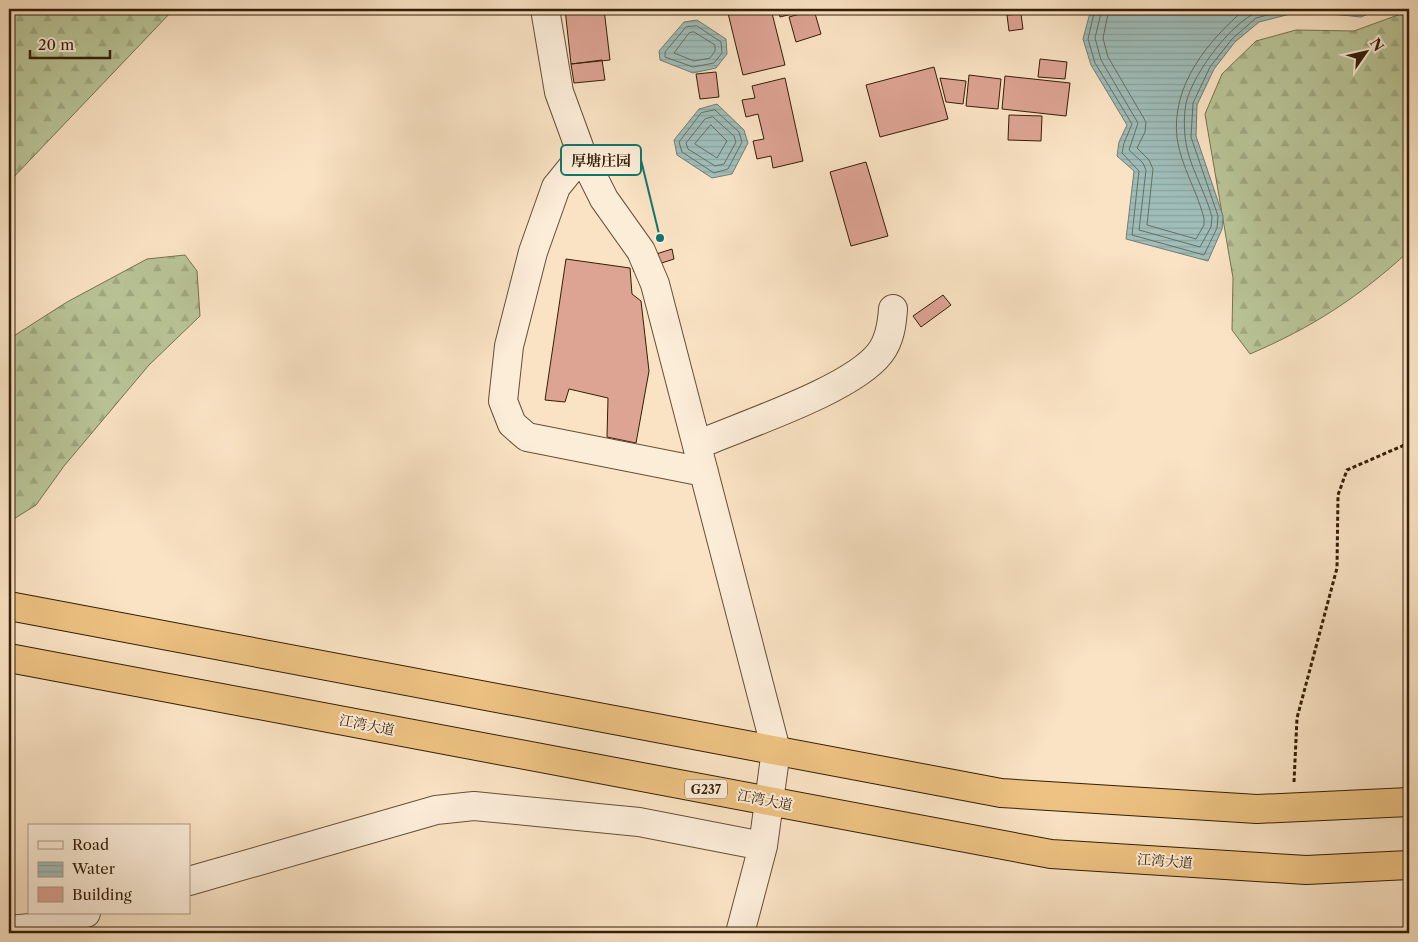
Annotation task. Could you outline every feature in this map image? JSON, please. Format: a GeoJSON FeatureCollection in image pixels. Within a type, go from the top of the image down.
{"type":"FeatureCollection","features":[{"type":"Feature","properties":{"kind":"highway"},"geometry":{"type":"LineString","coordinates":[[9,606],[1001,793],[1257,809],[1409,802]]}},
{"type":"Feature","properties":{"kind":"highway","name":"江湾大道"},"geometry":{"type":"LineString","coordinates":[[9,658],[1051,854],[1306,870],[1409,866]]}},
{"type":"Feature","properties":{"kind":"street"},"geometry":{"type":"LineString","coordinates":[[546,9],[559,92],[582,155],[604,199],[641,251],[655,284],[776,750],[763,846],[740,933]]}},
{"type":"Feature","properties":{"kind":"street"},"geometry":{"type":"LineString","coordinates":[[582,155],[556,187],[533,252],[509,346],[503,401],[512,424],[527,436],[704,472]]}},
{"type":"Feature","properties":{"kind":"street"},"geometry":{"type":"LineString","coordinates":[[697,445],[851,379],[881,352],[892,328],[893,310]]}},
{"type":"Feature","properties":{"kind":"street"},"geometry":{"type":"LineString","coordinates":[[190,881],[436,810],[474,806],[638,822],[763,846]]}},
{"type":"Feature","properties":{"kind":"street"},"geometry":{"type":"LineString","coordinates":[[9,930],[41,927],[83,914]]}},
{"type":"Feature","properties":{"kind":"path"},"geometry":{"type":"LineString","coordinates":[[1292,807],[1298,718],[1336,568],[1338,495],[1347,470],[1409,443]]}},
{"type":"Feature","properties":{"kind":"green space"},"geometry":{"type":"Polygon","coordinates":[[[9,9],[174,9],[9,182],[9,9]]]}},
{"type":"Feature","properties":{"kind":"green space"},"geometry":{"type":"Polygon","coordinates":[[[1409,11],[1409,251],[1372,283],[1334,310],[1273,344],[1250,354],[1232,330],[1233,278],[1205,114],[1222,74],[1256,41],[1296,30],[1354,31],[1409,11]]]}},
{"type":"Feature","properties":{"kind":"green space"},"geometry":{"type":"Polygon","coordinates":[[[185,255],[197,271],[200,316],[149,365],[64,466],[36,505],[9,522],[9,339],[67,302],[147,259],[185,255]]]}},
{"type":"Feature","properties":{"kind":"water"},"geometry":{"type":"Polygon","coordinates":[[[1091,9],[1380,9],[1361,17],[1302,11],[1259,22],[1235,42],[1214,69],[1197,105],[1196,136],[1223,216],[1222,229],[1208,261],[1126,239],[1134,171],[1117,156],[1119,142],[1127,125],[1091,65],[1083,39],[1091,9]]]}},
{"type":"Feature","properties":{"kind":"water"},"geometry":{"type":"Polygon","coordinates":[[[697,20],[726,39],[727,54],[716,68],[693,73],[660,60],[659,51],[684,22],[697,20]]]}},
{"type":"Feature","properties":{"kind":"water"},"geometry":{"type":"Polygon","coordinates":[[[717,104],[744,130],[748,143],[732,174],[712,178],[677,155],[674,140],[699,109],[717,104]]]}},
{"type":"Feature","properties":{"kind":"building"},"geometry":{"type":"Polygon","coordinates":[[[565,9],[604,9],[610,60],[571,64],[565,9]]]}},
{"type":"Feature","properties":{"kind":"building"},"geometry":{"type":"Polygon","coordinates":[[[727,9],[771,9],[785,65],[743,75],[727,9]]]}},
{"type":"Feature","properties":{"kind":"building"},"geometry":{"type":"Polygon","coordinates":[[[778,9],[812,9],[780,17],[778,9]]]}},
{"type":"Feature","properties":{"kind":"building"},"geometry":{"type":"Polygon","coordinates":[[[814,10],[821,34],[796,42],[789,17],[814,10]]]}},
{"type":"Feature","properties":{"kind":"building"},"geometry":{"type":"Polygon","coordinates":[[[1021,14],[1023,29],[1009,31],[1007,15],[1021,14]]]}},
{"type":"Feature","properties":{"kind":"building"},"geometry":{"type":"Polygon","coordinates":[[[1040,59],[1067,62],[1065,79],[1038,77],[1040,59]]]}},
{"type":"Feature","properties":{"kind":"building"},"geometry":{"type":"Polygon","coordinates":[[[602,60],[605,80],[574,83],[571,64],[602,60]]]}},
{"type":"Feature","properties":{"kind":"building"},"geometry":{"type":"Polygon","coordinates":[[[934,67],[948,119],[880,137],[866,85],[934,67]]]}},
{"type":"Feature","properties":{"kind":"building"},"geometry":{"type":"Polygon","coordinates":[[[716,72],[719,97],[700,99],[696,74],[716,72]]]}},
{"type":"Feature","properties":{"kind":"building"},"geometry":{"type":"Polygon","coordinates":[[[969,75],[1001,79],[998,109],[966,106],[969,75]]]}},
{"type":"Feature","properties":{"kind":"building"},"geometry":{"type":"Polygon","coordinates":[[[1005,76],[1070,83],[1066,116],[1002,109],[1005,76]]]}},
{"type":"Feature","properties":{"kind":"building"},"geometry":{"type":"Polygon","coordinates":[[[785,78],[803,161],[773,168],[771,156],[757,159],[753,141],[764,139],[758,114],[746,117],[742,100],[755,98],[752,86],[785,78]]]}},
{"type":"Feature","properties":{"kind":"building"},"geometry":{"type":"Polygon","coordinates":[[[940,78],[966,81],[963,104],[946,102],[940,78]]]}},
{"type":"Feature","properties":{"kind":"building"},"geometry":{"type":"Polygon","coordinates":[[[1009,115],[1042,116],[1041,141],[1008,140],[1009,115]]]}},
{"type":"Feature","properties":{"kind":"building"},"geometry":{"type":"Polygon","coordinates":[[[866,162],[888,236],[851,246],[830,172],[866,162]]]}},
{"type":"Feature","properties":{"kind":"building"},"geometry":{"type":"Polygon","coordinates":[[[672,249],[674,259],[634,272],[631,262],[672,249]]]}},
{"type":"Feature","properties":{"kind":"building"},"geometry":{"type":"Polygon","coordinates":[[[566,259],[630,268],[632,294],[641,301],[649,371],[636,443],[607,437],[608,398],[569,389],[565,402],[545,400],[566,259]]]}},
{"type":"Feature","properties":{"kind":"building"},"geometry":{"type":"Polygon","coordinates":[[[943,295],[951,305],[921,327],[913,316],[943,295]]]}},
{"type":"Feature","properties":{"kind":"place","name":"厚塘庄园"},"geometry":{"type":"Point","coordinates":[660,238]}}]}
